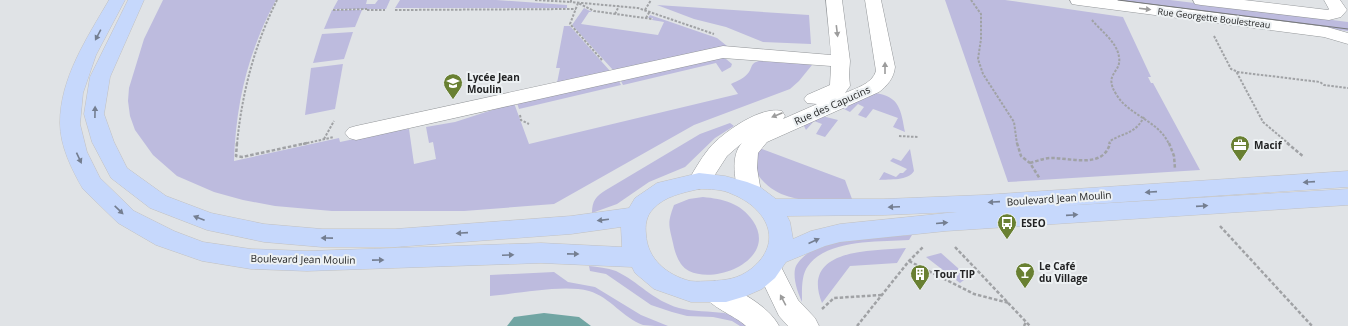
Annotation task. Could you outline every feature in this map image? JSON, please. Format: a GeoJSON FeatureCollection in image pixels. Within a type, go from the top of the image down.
{"type":"FeatureCollection","features":[{"type":"Feature","properties":{"kind":"main road","name":"Boulevard Jean Moulin"},"geometry":{"type":"LineString","coordinates":[[116,0],[87,55],[73,93],[70,124],[76,152],[91,184],[126,217],[165,238],[202,251],[251,259],[308,261],[541,254],[577,254],[638,258]]}},
{"type":"Feature","properties":{"kind":"main road"},"geometry":{"type":"LineString","coordinates":[[136,0],[100,77],[94,114],[103,142],[118,174],[158,202],[207,221],[264,233],[322,238],[395,238],[571,225],[636,216]]}},
{"type":"Feature","properties":{"kind":"main road","name":"Boulevard Jean Moulin"},"geometry":{"type":"LineString","coordinates":[[773,262],[820,238],[840,233],[1198,198],[1348,180]]}},
{"type":"Feature","properties":{"kind":"main road"},"geometry":{"type":"LineString","coordinates":[[698,181],[725,183],[750,192],[761,199],[776,218],[780,228],[780,244],[773,262],[751,282],[728,291],[692,291],[669,284],[651,273],[638,258],[633,245],[632,235],[636,216],[646,202],[660,191],[679,184],[698,181]]}},
{"type":"Feature","properties":{"kind":"main road","name":"Boulevard Jean Moulin"},"geometry":{"type":"LineString","coordinates":[[769,208],[898,207],[1198,198],[1348,197]]}},
{"type":"Feature","properties":{"kind":"street","name":"Rue des Capucins"},"geometry":{"type":"LineString","coordinates":[[698,181],[719,151],[748,127],[836,90],[840,86],[839,76],[841,61],[834,0]]}},
{"type":"Feature","properties":{"kind":"street","name":"Rue des Capucins"},"geometry":{"type":"LineString","coordinates":[[750,192],[746,168],[747,151],[760,137],[872,88],[885,76],[886,67],[873,0]]}},
{"type":"Feature","properties":{"kind":"street","name":"Rue Georgette Boulestreau"},"geometry":{"type":"LineString","coordinates":[[1078,0],[1327,32],[1348,39]]}},
{"type":"Feature","properties":{"kind":"street"},"geometry":{"type":"LineString","coordinates":[[1201,0],[1329,15],[1338,10],[1332,0]]}},
{"type":"Feature","properties":{"kind":"street"},"geometry":{"type":"LineString","coordinates":[[356,132],[723,52],[841,61]]}},
{"type":"Feature","properties":{"kind":"street"},"geometry":{"type":"LineString","coordinates":[[773,262],[788,308],[812,318]]}},
{"type":"Feature","properties":{"kind":"street"},"geometry":{"type":"LineString","coordinates":[[715,292],[748,312],[765,326]]}},
{"type":"Feature","properties":{"kind":"path"},"geometry":{"type":"LineString","coordinates":[[277,0],[259,39],[248,75],[241,106],[236,156],[242,158],[356,132]]}},
{"type":"Feature","properties":{"kind":"path"},"geometry":{"type":"LineString","coordinates":[[535,0],[571,1],[594,11],[652,19]]}},
{"type":"Feature","properties":{"kind":"path"},"geometry":{"type":"LineString","coordinates":[[645,10],[651,0]]}},
{"type":"Feature","properties":{"kind":"path"},"geometry":{"type":"LineString","coordinates":[[971,0],[981,14],[981,38],[978,58],[983,74],[1014,122],[1016,141],[1021,156],[1030,163],[1041,180]]}},
{"type":"Feature","properties":{"kind":"path"},"geometry":{"type":"LineString","coordinates":[[578,3],[619,6],[650,11],[730,39],[733,52]]}},
{"type":"Feature","properties":{"kind":"path"},"geometry":{"type":"LineString","coordinates":[[578,3],[570,24],[617,75]]}},
{"type":"Feature","properties":{"kind":"path"},"geometry":{"type":"LineString","coordinates":[[615,14],[619,6]]}},
{"type":"Feature","properties":{"kind":"path"},"geometry":{"type":"LineString","coordinates":[[395,10],[576,9]]}},
{"type":"Feature","properties":{"kind":"path"},"geometry":{"type":"LineString","coordinates":[[333,10],[385,10]]}},
{"type":"Feature","properties":{"kind":"path"},"geometry":{"type":"LineString","coordinates":[[646,18],[650,11]]}},
{"type":"Feature","properties":{"kind":"path"},"geometry":{"type":"LineString","coordinates":[[1090,16],[1096,26],[1112,42],[1120,57],[1119,64],[1110,76],[1110,84],[1121,101],[1158,128],[1167,138],[1174,154],[1174,168],[1230,238],[1312,326]]}},
{"type":"Feature","properties":{"kind":"path"},"geometry":{"type":"LineString","coordinates":[[1214,37],[1231,69],[1236,72],[1320,82],[1324,85],[1348,88]]}},
{"type":"Feature","properties":{"kind":"path"},"geometry":{"type":"LineString","coordinates":[[1236,72],[1263,122],[1304,157]]}},
{"type":"Feature","properties":{"kind":"path"},"geometry":{"type":"LineString","coordinates":[[1030,163],[1047,158],[1079,161],[1094,159],[1105,155],[1110,150],[1110,141],[1114,138],[1133,132],[1140,127],[1144,117]]}},
{"type":"Feature","properties":{"kind":"path"},"geometry":{"type":"LineString","coordinates":[[324,139],[334,121]]}},
{"type":"Feature","properties":{"kind":"path"},"geometry":{"type":"LineString","coordinates":[[899,136],[918,137]]}},
{"type":"Feature","properties":{"kind":"path"},"geometry":{"type":"LineString","coordinates":[[857,326],[909,260],[924,246]]}},
{"type":"Feature","properties":{"kind":"path"},"geometry":{"type":"LineString","coordinates":[[955,247],[1030,326]]}},
{"type":"Feature","properties":{"kind":"path"},"geometry":{"type":"LineString","coordinates":[[909,260],[974,294],[1009,303]]}},
{"type":"Feature","properties":{"kind":"path"},"geometry":{"type":"LineString","coordinates":[[812,318],[834,298],[882,295]]}},
{"type":"Feature","properties":{"kind":"path"},"geometry":{"type":"LineString","coordinates":[[1024,326],[1026,322]]}},
{"type":"Feature","properties":{"kind":"shaded area"},"geometry":{"type":"Polygon","coordinates":[[[163,0],[276,0],[258,39],[245,78],[237,118],[234,161],[339,138],[340,142],[397,130],[409,129],[414,164],[436,159],[433,142],[429,143],[426,127],[455,122],[514,103],[529,144],[738,94],[731,84],[745,76],[749,72],[752,65],[757,61],[782,60],[812,65],[799,81],[790,89],[694,125],[554,204],[464,211],[332,211],[275,206],[243,200],[214,192],[177,176],[153,155],[135,130],[130,116],[128,101],[129,88],[144,39],[163,0]]]}},
{"type":"Feature","properties":{"kind":"shaded area"},"geometry":{"type":"Polygon","coordinates":[[[338,0],[367,0],[366,4],[375,4],[378,0],[390,0],[386,9],[333,9],[338,0]]]}},
{"type":"Feature","properties":{"kind":"shaded area"},"geometry":{"type":"Polygon","coordinates":[[[400,0],[496,0],[567,5],[567,8],[395,8],[400,0]]]}},
{"type":"Feature","properties":{"kind":"shaded area"},"geometry":{"type":"Polygon","coordinates":[[[945,0],[1005,0],[1123,17],[1151,77],[1148,77],[1151,83],[1153,83],[1200,170],[1008,182],[945,0]]]}},
{"type":"Feature","properties":{"kind":"shaded area"},"geometry":{"type":"Polygon","coordinates":[[[1101,0],[1170,0],[1348,22],[1348,31],[1101,0]]]}},
{"type":"Feature","properties":{"kind":"shaded area"},"geometry":{"type":"Polygon","coordinates":[[[657,5],[809,15],[811,44],[763,42],[726,27],[694,19],[657,5]]]}},
{"type":"Feature","properties":{"kind":"shaded area"},"geometry":{"type":"Polygon","coordinates":[[[584,8],[592,12],[589,12],[581,24],[658,35],[664,22],[652,20],[653,18],[648,18],[650,15],[717,38],[727,46],[613,70],[572,25],[584,8]]]}},
{"type":"Feature","properties":{"kind":"shaded area"},"geometry":{"type":"Polygon","coordinates":[[[332,10],[362,10],[355,27],[324,29],[332,10]]]}},
{"type":"Feature","properties":{"kind":"shaded area"},"geometry":{"type":"Polygon","coordinates":[[[564,26],[570,26],[610,71],[557,83],[560,68],[556,68],[564,26]]]}},
{"type":"Feature","properties":{"kind":"shaded area"},"geometry":{"type":"Polygon","coordinates":[[[353,32],[344,59],[313,63],[322,34],[353,32]]]}},
{"type":"Feature","properties":{"kind":"shaded area"},"geometry":{"type":"Polygon","coordinates":[[[721,57],[732,64],[731,67],[722,72],[716,63],[623,85],[620,79],[721,57]]]}},
{"type":"Feature","properties":{"kind":"shaded area"},"geometry":{"type":"Polygon","coordinates":[[[343,64],[335,109],[305,115],[311,68],[343,64]]]}},
{"type":"Feature","properties":{"kind":"shaded area"},"geometry":{"type":"Polygon","coordinates":[[[618,79],[621,85],[519,109],[517,103],[618,79]]]}},
{"type":"Feature","properties":{"kind":"shaded area"},"geometry":{"type":"Polygon","coordinates":[[[875,93],[890,97],[898,106],[905,132],[893,127],[898,118],[873,109],[866,118],[858,115],[864,107],[858,104],[850,112],[842,108],[875,93]]]}},
{"type":"Feature","properties":{"kind":"shaded area"},"geometry":{"type":"Polygon","coordinates":[[[822,116],[838,120],[825,137],[816,134],[822,124],[814,121],[806,130],[803,124],[822,116]]]}},
{"type":"Feature","properties":{"kind":"shaded area"},"geometry":{"type":"Polygon","coordinates":[[[730,123],[734,126],[715,138],[685,167],[649,182],[617,204],[592,213],[594,202],[603,192],[700,134],[730,123]]]}},
{"type":"Feature","properties":{"kind":"shaded area"},"geometry":{"type":"Polygon","coordinates":[[[759,148],[845,180],[852,199],[797,199],[773,190],[763,181],[754,169],[759,148]]]}},
{"type":"Feature","properties":{"kind":"shaded area"},"geometry":{"type":"Polygon","coordinates":[[[910,149],[914,171],[911,174],[898,179],[879,180],[884,172],[896,177],[907,169],[890,161],[893,158],[901,161],[910,149]]]}},
{"type":"Feature","properties":{"kind":"shaded area"},"geometry":{"type":"Polygon","coordinates":[[[703,197],[718,199],[737,206],[753,221],[759,234],[758,246],[751,257],[741,265],[729,271],[715,274],[701,274],[689,271],[680,263],[676,255],[669,224],[674,205],[689,199],[703,197]]]}},
{"type":"Feature","properties":{"kind":"shaded area"},"geometry":{"type":"Polygon","coordinates":[[[912,235],[909,240],[868,242],[840,246],[817,257],[808,266],[804,274],[802,283],[802,302],[795,282],[795,269],[799,261],[813,249],[823,244],[848,239],[912,235]]]}},
{"type":"Feature","properties":{"kind":"shaded area"},"geometry":{"type":"Polygon","coordinates":[[[906,248],[897,263],[850,266],[822,303],[818,285],[821,272],[830,262],[843,256],[858,252],[906,248]]]}},
{"type":"Feature","properties":{"kind":"shaded area"},"geometry":{"type":"Polygon","coordinates":[[[941,253],[968,277],[960,283],[926,257],[941,253]]]}},
{"type":"Feature","properties":{"kind":"shaded area"},"geometry":{"type":"Polygon","coordinates":[[[589,266],[616,271],[669,305],[690,310],[728,314],[740,318],[755,326],[740,326],[732,321],[713,317],[687,316],[651,305],[606,274],[590,271],[589,266]]]}},
{"type":"Feature","properties":{"kind":"shaded area"},"geometry":{"type":"Polygon","coordinates":[[[554,272],[568,282],[595,287],[641,315],[668,326],[643,325],[629,318],[597,294],[578,289],[540,290],[490,296],[490,275],[554,272]]]}},
{"type":"Feature","properties":{"kind":"shaded area"},"geometry":{"type":"Polygon","coordinates":[[[544,313],[579,317],[591,326],[507,326],[514,317],[544,313]]]}},
{"type":"Feature","properties":{"kind":"tram line"},"geometry":{"type":"LineString","coordinates":[[1118,0],[1348,29]]}},
{"type":"Feature","properties":{"kind":"place","name":"Lycée Jean Moulin"},"geometry":{"type":"Point","coordinates":[453,100]}},
{"type":"Feature","properties":{"kind":"place","name":"Macif"},"geometry":{"type":"Point","coordinates":[1240,162]}},
{"type":"Feature","properties":{"kind":"place","name":"ESEO"},"geometry":{"type":"Point","coordinates":[1007,240]}},
{"type":"Feature","properties":{"kind":"place","name":"Le Café du Village"},"geometry":{"type":"Point","coordinates":[1025,289]}},
{"type":"Feature","properties":{"kind":"place","name":"Tour TIP"},"geometry":{"type":"Point","coordinates":[920,291]}}]}
